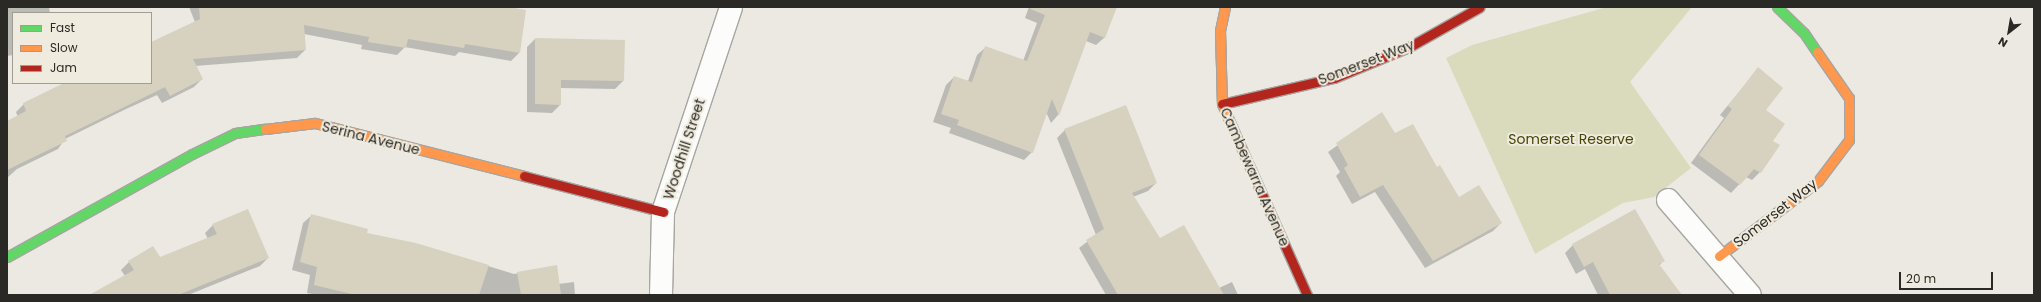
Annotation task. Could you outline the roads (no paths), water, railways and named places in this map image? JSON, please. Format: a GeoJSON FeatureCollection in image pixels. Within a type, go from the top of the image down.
{"type":"FeatureCollection","features":[{"type":"Feature","properties":{"kind":"street","name":"Woodhill Street"},"geometry":{"type":"LineString","coordinates":[[661,295],[663,212],[731,7]]}},
{"type":"Feature","properties":{"kind":"street","name":"Cambewarra Avenue"},"geometry":{"type":"LineString","coordinates":[[1225,7],[1220,30],[1222,104],[1307,295]]}},
{"type":"Feature","properties":{"kind":"street","name":"Somerset Way"},"geometry":{"type":"LineString","coordinates":[[1222,104],[1334,78],[1409,47],[1480,7]]}},
{"type":"Feature","properties":{"kind":"street","name":"Somerset Way"},"geometry":{"type":"LineString","coordinates":[[1719,256],[1818,181],[1849,140],[1849,98],[1804,33],[1777,7]]}},
{"type":"Feature","properties":{"kind":"street","name":"Serina Avenue"},"geometry":{"type":"LineString","coordinates":[[7,257],[192,154],[235,133],[315,123],[663,212]]}},
{"type":"Feature","properties":{"kind":"street","name":"Somerset Way"},"geometry":{"type":"LineString","coordinates":[[1668,200],[1719,256],[1750,295]]}},
{"type":"Feature","properties":{"kind":"park label","name":"Somerset Reserve"},"geometry":{"type":"Point","coordinates":[1571,139]}}]}
